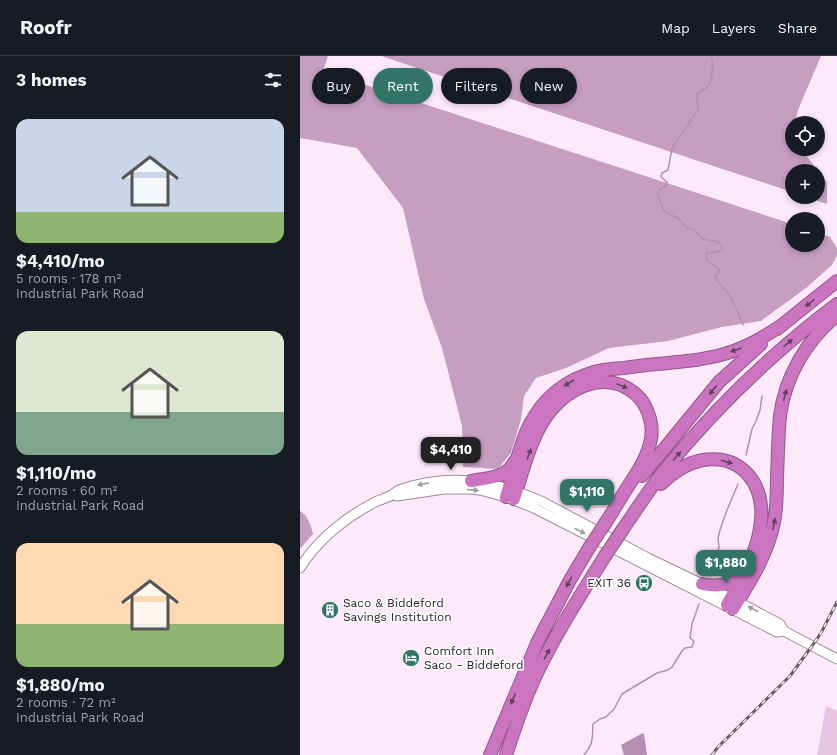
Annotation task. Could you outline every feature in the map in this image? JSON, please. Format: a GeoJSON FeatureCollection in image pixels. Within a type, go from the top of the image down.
{"type":"FeatureCollection","features":[{"type":"Feature","properties":{"kind":"highway"},"geometry":{"type":"LineString","coordinates":[[606,522],[656,458],[719,382],[782,325],[837,281]]}},
{"type":"Feature","properties":{"kind":"highway"},"geometry":{"type":"LineString","coordinates":[[506,755],[530,690],[553,642],[605,556],[662,474],[707,422],[740,388],[774,355],[810,324],[837,304]]}},
{"type":"Feature","properties":{"kind":"highway"},"geometry":{"type":"LineString","coordinates":[[732,604],[744,592],[754,575],[772,534],[776,506],[780,415],[783,399],[796,365],[812,340],[837,315]]}},
{"type":"Feature","properties":{"kind":"highway"},"geometry":{"type":"LineString","coordinates":[[471,481],[497,476],[506,472],[514,464],[526,432],[535,415],[551,396],[578,378],[596,371],[718,356],[745,347],[782,325]]}},
{"type":"Feature","properties":{"kind":"highway"},"geometry":{"type":"LineString","coordinates":[[490,755],[538,641],[570,580],[639,470],[646,455],[651,439],[650,420],[648,411],[642,400],[626,387],[609,382],[589,384],[573,392],[554,406],[545,418],[539,428],[511,494]]}},
{"type":"Feature","properties":{"kind":"highway"},"geometry":{"type":"LineString","coordinates":[[511,494],[518,455]]}},
{"type":"Feature","properties":{"kind":"highway"},"geometry":{"type":"LineString","coordinates":[[645,498],[677,471],[703,460],[723,460],[737,465],[753,480],[759,495],[761,521],[758,537],[732,604]]}},
{"type":"Feature","properties":{"kind":"highway"},"geometry":{"type":"LineString","coordinates":[[702,584],[718,586],[730,584],[737,579],[747,566]]}},
{"type":"Feature","properties":{"kind":"main road"},"geometry":{"type":"LineString","coordinates":[[300,568],[312,551],[336,527],[363,509],[393,495],[397,491],[425,484],[448,481],[471,481],[541,502],[702,584],[777,632],[784,631],[837,659]]}},
{"type":"Feature","properties":{"kind":"main road"},"geometry":{"type":"LineString","coordinates":[[393,495],[397,496],[444,489],[480,490],[511,494],[534,508],[732,604]]}},
{"type":"Feature","properties":{"kind":"shaded area"},"geometry":{"type":"Polygon","coordinates":[[[300,56],[328,56],[324,68],[312,68],[312,104],[365,104],[365,85],[373,87],[373,104],[424,104],[785,222],[785,252],[825,252],[825,235],[830,237],[837,248],[837,255],[832,265],[806,288],[761,321],[722,327],[668,341],[609,348],[566,368],[536,378],[524,396],[521,419],[511,453],[498,469],[463,467],[462,426],[442,348],[424,299],[403,208],[357,148],[300,138],[300,56]]]}},
{"type":"Feature","properties":{"kind":"shaded area"},"geometry":{"type":"Polygon","coordinates":[[[381,56],[821,56],[797,116],[785,116],[785,156],[807,156],[813,164],[785,164],[785,190],[526,104],[577,104],[577,68],[520,68],[520,102],[512,99],[512,68],[441,68],[441,76],[433,73],[433,68],[417,68],[381,56]]]}},
{"type":"Feature","properties":{"kind":"shaded area"},"geometry":{"type":"Polygon","coordinates":[[[825,179],[827,182],[827,204],[825,203],[825,179]]]}},
{"type":"Feature","properties":{"kind":"shaded area"},"geometry":{"type":"Polygon","coordinates":[[[300,511],[307,518],[313,534],[300,549],[300,511]]]}},
{"type":"Feature","properties":{"kind":"shaded area"},"geometry":{"type":"Polygon","coordinates":[[[826,706],[837,711],[837,755],[817,755],[826,706]]]}},
{"type":"Feature","properties":{"kind":"shaded area"},"geometry":{"type":"Polygon","coordinates":[[[643,733],[647,755],[624,755],[621,745],[643,733]]]}},
{"type":"Feature","properties":{"kind":"waterway"},"geometry":{"type":"LineString","coordinates":[[711,56],[712,67],[709,84],[706,88],[697,93],[698,110],[672,148],[668,170],[662,173],[661,177],[667,182],[666,186],[659,190],[658,194],[664,211],[679,219],[687,228],[693,229],[703,239],[718,242],[722,247],[722,250],[720,251],[707,253],[706,259],[720,271],[715,277],[731,298],[743,325]]}},
{"type":"Feature","properties":{"kind":"waterway"},"geometry":{"type":"LineString","coordinates":[[746,455],[752,429],[760,410],[762,396]]}},
{"type":"Feature","properties":{"kind":"waterway"},"geometry":{"type":"LineString","coordinates":[[709,576],[719,547],[718,538],[720,530],[738,484]]}},
{"type":"Feature","properties":{"kind":"waterway"},"geometry":{"type":"LineString","coordinates":[[584,755],[591,744],[593,724],[606,717],[614,709],[622,694],[657,673],[668,670],[672,667],[685,648],[692,647],[694,641],[690,638],[692,624],[699,604]]}},
{"type":"Feature","properties":{"kind":"railway"},"geometry":{"type":"LineString","coordinates":[[712,755],[718,747],[790,676],[821,633],[837,602]]}},
{"type":"Feature","properties":{"kind":"place","name":"EXIT 36"},"geometry":{"type":"Point","coordinates":[644,583]}},
{"type":"Feature","properties":{"kind":"place","name":"Saco & Biddeford Savings Institution"},"geometry":{"type":"Point","coordinates":[330,610]}},
{"type":"Feature","properties":{"kind":"place","name":"Comfort Inn Saco - Biddeford"},"geometry":{"type":"Point","coordinates":[411,658]}}]}
